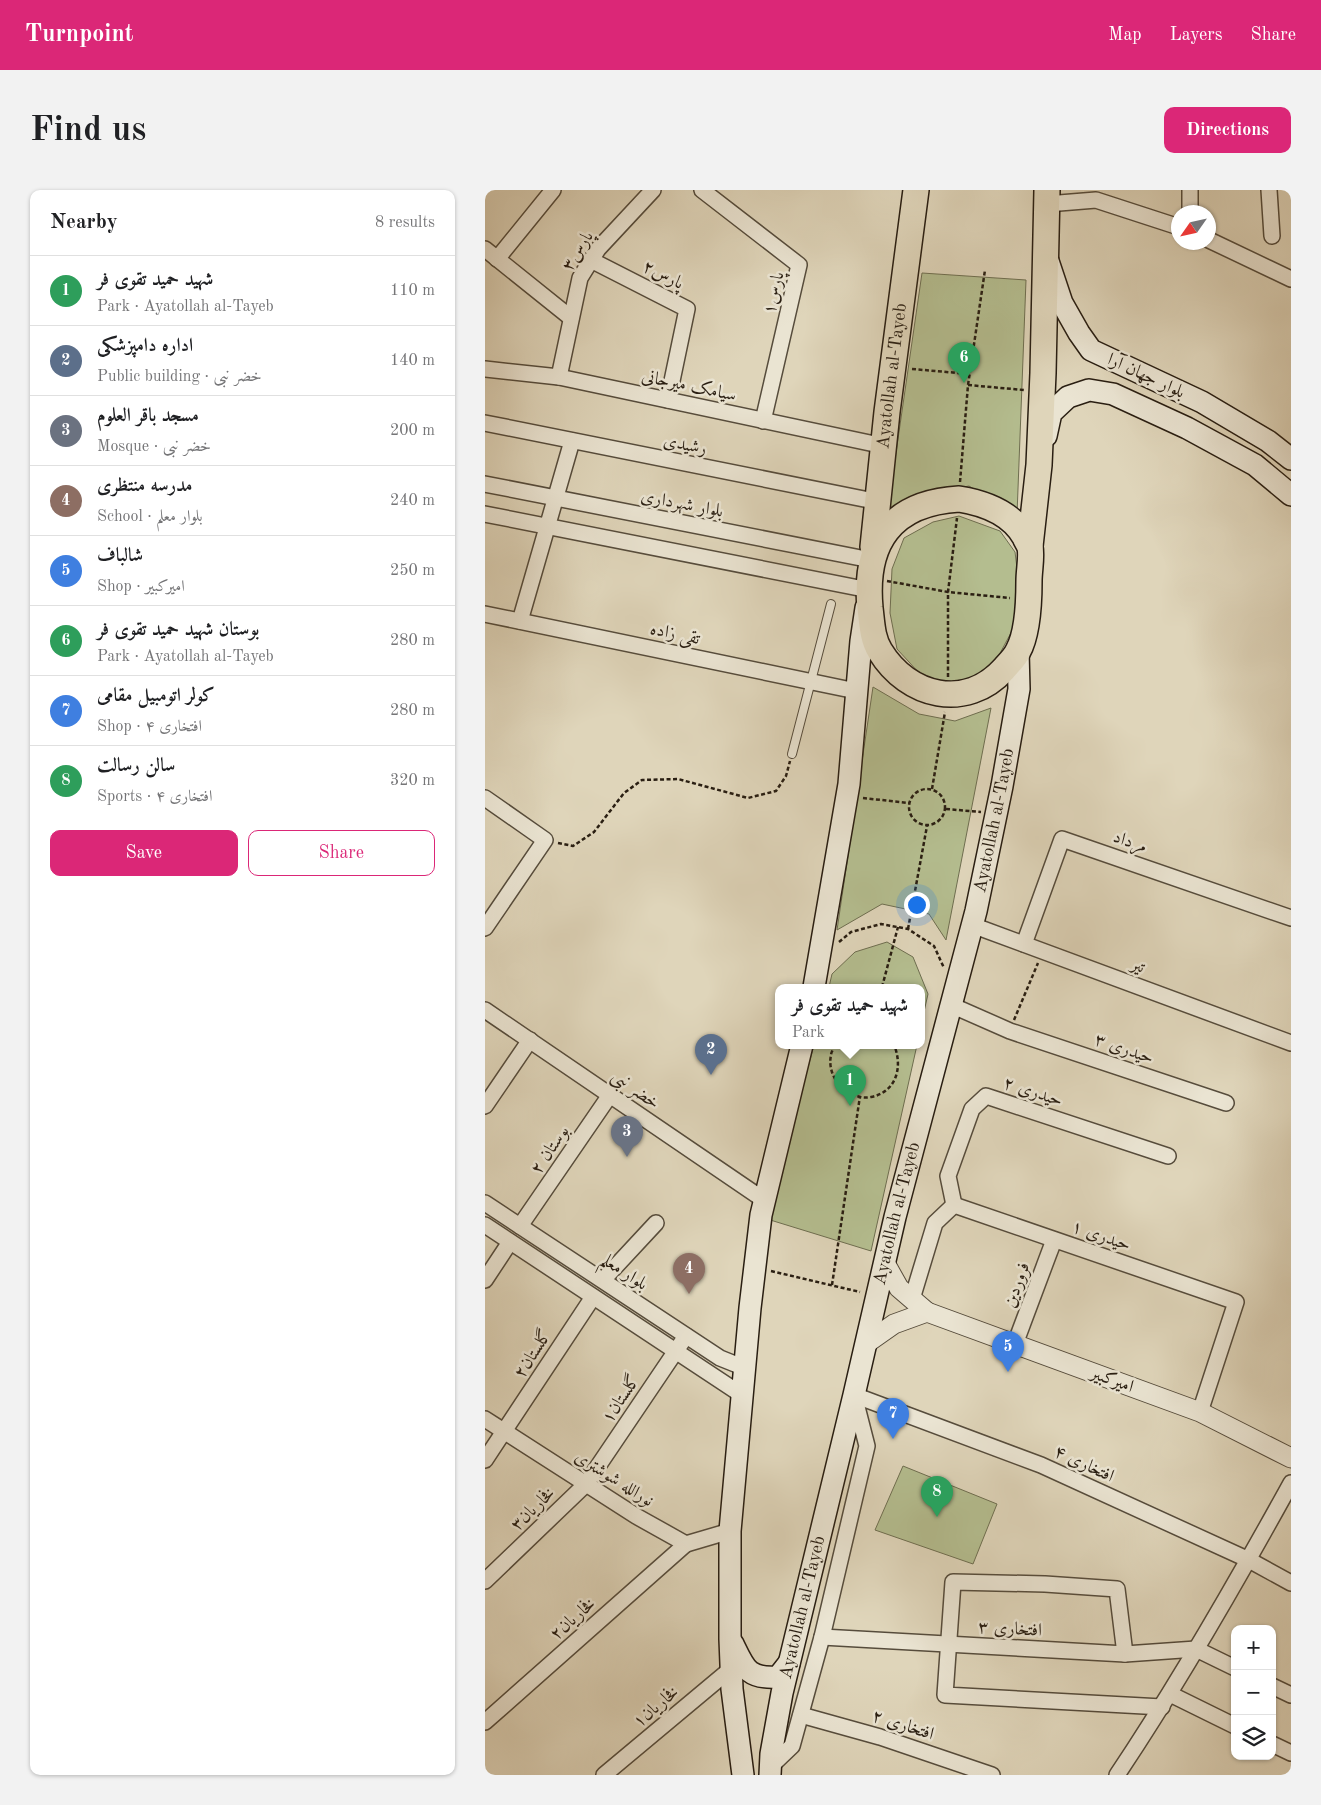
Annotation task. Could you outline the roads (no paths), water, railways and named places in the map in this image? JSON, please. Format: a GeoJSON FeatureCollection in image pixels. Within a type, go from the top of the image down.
{"type":"FeatureCollection","features":[{"type":"Feature","properties":{"kind":"highway","name":"Ayatollah al-Tayeb"},"geometry":{"type":"LineString","coordinates":[[870,576],[893,368],[916,190]]}},
{"type":"Feature","properties":{"kind":"highway"},"geometry":{"type":"LineString","coordinates":[[1030,546],[1021,530],[1008,517],[993,508],[977,502],[959,499],[941,500],[925,505],[895,521],[884,533],[870,576],[873,639],[895,671],[912,684],[929,691],[948,695],[979,689],[994,679],[1018,651],[1027,620],[1030,546],[1039,465],[1047,197]]}},
{"type":"Feature","properties":{"kind":"main road","name":"بلوار جهان آرا"},"geometry":{"type":"LineString","coordinates":[[1046,254],[1062,303],[1091,350],[1201,402],[1268,441],[1291,459]]}},
{"type":"Feature","properties":{"kind":"main road","name":"بلوار جهان آرا"},"geometry":{"type":"LineString","coordinates":[[1039,465],[1051,412],[1068,397],[1089,390],[1113,394],[1187,428],[1255,465],[1291,495]]}},
{"type":"Feature","properties":{"kind":"main road","name":"Ayatollah al-Tayeb"},"geometry":{"type":"LineString","coordinates":[[815,984],[847,796],[861,641],[870,576]]}},
{"type":"Feature","properties":{"kind":"main road","name":"Ayatollah al-Tayeb"},"geometry":{"type":"LineString","coordinates":[[770,1771],[782,1693],[867,1343],[895,1217],[972,925],[996,814],[1019,688],[1018,651]]}},
{"type":"Feature","properties":{"kind":"main road"},"geometry":{"type":"LineString","coordinates":[[743,1775],[732,1689],[730,1531],[761,1215],[801,1049]]}},
{"type":"Feature","properties":{"kind":"main road"},"geometry":{"type":"LineString","coordinates":[[730,1639],[749,1672],[756,1675],[764,1678],[778,1677],[789,1663]]}},
{"type":"Feature","properties":{"kind":"street"},"geometry":{"type":"LineString","coordinates":[[553,190],[491,254],[571,318]]}},
{"type":"Feature","properties":{"kind":"street","name":"پارس۳"},"geometry":{"type":"LineString","coordinates":[[559,377],[580,278],[598,249],[653,190]]}},
{"type":"Feature","properties":{"kind":"street","name":"پارس۱"},"geometry":{"type":"LineString","coordinates":[[702,190],[799,265],[763,420]]}},
{"type":"Feature","properties":{"kind":"street"},"geometry":{"type":"LineString","coordinates":[[1190,190],[1190,205]]}},
{"type":"Feature","properties":{"kind":"street"},"geometry":{"type":"LineString","coordinates":[[1269,190],[1272,236]]}},
{"type":"Feature","properties":{"kind":"street"},"geometry":{"type":"LineString","coordinates":[[1047,197],[1096,195],[1171,225]]}},
{"type":"Feature","properties":{"kind":"street"},"geometry":{"type":"LineString","coordinates":[[1216,243],[1291,279]]}},
{"type":"Feature","properties":{"kind":"street","name":"پارس۲"},"geometry":{"type":"LineString","coordinates":[[591,260],[687,309],[668,400]]}},
{"type":"Feature","properties":{"kind":"street","name":"سیامک میرجانی"},"geometry":{"type":"LineString","coordinates":[[485,369],[559,377],[884,446]]}},
{"type":"Feature","properties":{"kind":"street","name":"رشیدی"},"geometry":{"type":"LineString","coordinates":[[485,423],[879,502]]}},
{"type":"Feature","properties":{"kind":"street"},"geometry":{"type":"LineString","coordinates":[[520,621],[572,441]]}},
{"type":"Feature","properties":{"kind":"street","name":"بلوار شهرداری"},"geometry":{"type":"LineString","coordinates":[[485,484],[556,499],[870,576]]}},
{"type":"Feature","properties":{"kind":"street"},"geometry":{"type":"LineString","coordinates":[[485,514],[546,527],[870,576]]}},
{"type":"Feature","properties":{"kind":"street","name":"تقی زاده"},"geometry":{"type":"LineString","coordinates":[[485,614],[857,691]]}},
{"type":"Feature","properties":{"kind":"street"},"geometry":{"type":"LineString","coordinates":[[485,798],[545,840],[485,928]]}},
{"type":"Feature","properties":{"kind":"street","name":"مرداد"},"geometry":{"type":"LineString","coordinates":[[1024,944],[1062,839],[1291,918]]}},
{"type":"Feature","properties":{"kind":"street","name":"تیر"},"geometry":{"type":"LineString","coordinates":[[972,925],[1291,1042]]}},
{"type":"Feature","properties":{"kind":"street","name":"حیدری ۳"},"geometry":{"type":"LineString","coordinates":[[953,998],[1010,1031],[1226,1104]]}},
{"type":"Feature","properties":{"kind":"street","name":"خضر نبی"},"geometry":{"type":"LineString","coordinates":[[485,1010],[765,1200]]}},
{"type":"Feature","properties":{"kind":"street"},"geometry":{"type":"LineString","coordinates":[[485,1106],[530,1040]]}},
{"type":"Feature","properties":{"kind":"street","name":"بوستان ۲"},"geometry":{"type":"LineString","coordinates":[[520,1226],[610,1095]]}},
{"type":"Feature","properties":{"kind":"street","name":"حیدری ۲"},"geometry":{"type":"LineString","coordinates":[[953,1205],[947,1176],[972,1109],[986,1096],[1168,1156]]}},
{"type":"Feature","properties":{"kind":"street","name":"بلوار معلم"},"geometry":{"type":"LineString","coordinates":[[485,1202],[720,1358],[745,1368]]}},
{"type":"Feature","properties":{"kind":"street"},"geometry":{"type":"LineString","coordinates":[[912,1299],[935,1223],[953,1205]]}},
{"type":"Feature","properties":{"kind":"street","name":"حیدری ۱"},"geometry":{"type":"LineString","coordinates":[[953,1205],[1236,1302],[1200,1412]]}},
{"type":"Feature","properties":{"kind":"street"},"geometry":{"type":"LineString","coordinates":[[603,1280],[656,1223]]}},
{"type":"Feature","properties":{"kind":"street"},"geometry":{"type":"LineString","coordinates":[[485,1226],[742,1395]]}},
{"type":"Feature","properties":{"kind":"street","name":"فروردین"},"geometry":{"type":"LineString","coordinates":[[1015,1344],[1054,1240]]}},
{"type":"Feature","properties":{"kind":"street"},"geometry":{"type":"LineString","coordinates":[[485,1280],[510,1242]]}},
{"type":"Feature","properties":{"kind":"street"},"geometry":{"type":"LineString","coordinates":[[867,1343],[894,1324],[927,1312],[899,1288],[885,1263]]}},
{"type":"Feature","properties":{"kind":"street","name":"گلستان۲"},"geometry":{"type":"LineString","coordinates":[[485,1460],[593,1297]]}},
{"type":"Feature","properties":{"kind":"street","name":"امیرکبیر"},"geometry":{"type":"LineString","coordinates":[[927,1312],[1200,1412],[1291,1458]]}},
{"type":"Feature","properties":{"kind":"street","name":"گلستان۱"},"geometry":{"type":"LineString","coordinates":[[586,1484],[686,1336]]}},
{"type":"Feature","properties":{"kind":"street"},"geometry":{"type":"LineString","coordinates":[[770,1771],[792,1746],[822,1638],[867,1446],[854,1395]]}},
{"type":"Feature","properties":{"kind":"street","name":"افتخاری ۴"},"geometry":{"type":"LineString","coordinates":[[854,1395],[1041,1465],[1249,1560],[1291,1583]]}},
{"type":"Feature","properties":{"kind":"street","name":"نورالله شوشتری"},"geometry":{"type":"LineString","coordinates":[[485,1419],[636,1516],[686,1544]]}},
{"type":"Feature","properties":{"kind":"street"},"geometry":{"type":"LineString","coordinates":[[1117,1775],[1166,1700],[1249,1560],[1291,1483]]}},
{"type":"Feature","properties":{"kind":"street","name":"فخاریان۳"},"geometry":{"type":"LineString","coordinates":[[485,1581],[586,1484]]}},
{"type":"Feature","properties":{"kind":"street"},"geometry":{"type":"LineString","coordinates":[[686,1544],[730,1531]]}},
{"type":"Feature","properties":{"kind":"street","name":"فخاریان۲"},"geometry":{"type":"LineString","coordinates":[[485,1722],[686,1544]]}},
{"type":"Feature","properties":{"kind":"street"},"geometry":{"type":"LineString","coordinates":[[1125,1654],[1117,1589],[1045,1584],[953,1582],[945,1695],[1166,1700],[1231,1724]]}},
{"type":"Feature","properties":{"kind":"street","name":"افتخاری ۳"},"geometry":{"type":"LineString","coordinates":[[822,1638],[1125,1654],[1196,1649]]}},
{"type":"Feature","properties":{"kind":"street"},"geometry":{"type":"LineString","coordinates":[[1196,1649],[1231,1666]]}},
{"type":"Feature","properties":{"kind":"street","name":"فخاریان۱"},"geometry":{"type":"LineString","coordinates":[[605,1775],[731,1668]]}},
{"type":"Feature","properties":{"kind":"street"},"geometry":{"type":"LineString","coordinates":[[1276,1688],[1291,1695]]}},
{"type":"Feature","properties":{"kind":"street","name":"افتخاری ۲"},"geometry":{"type":"LineString","coordinates":[[801,1715],[881,1737],[992,1775]]}},
{"type":"Feature","properties":{"kind":"street"},"geometry":{"type":"LineString","coordinates":[[1276,1746],[1291,1753]]}},
{"type":"Feature","properties":{"kind":"lane"},"geometry":{"type":"LineString","coordinates":[[792,754],[831,604]]}},
{"type":"Feature","properties":{"kind":"place","name":"بوستان شهید حمید تقوی فر"},"geometry":{"type":"Point","coordinates":[964,383]}},
{"type":"Feature","properties":{"kind":"place","name":"اداره دامپزشکی"},"geometry":{"type":"Point","coordinates":[711,1075]}},
{"type":"Feature","properties":{"kind":"place","name":"شهید حمید تقوی فر"},"geometry":{"type":"Point","coordinates":[850,1106]}},
{"type":"Feature","properties":{"kind":"place","name":"مسجد باقر العلوم"},"geometry":{"type":"Point","coordinates":[627,1157]}},
{"type":"Feature","properties":{"kind":"place","name":"مدرسه منتظری"},"geometry":{"type":"Point","coordinates":[689,1294]}},
{"type":"Feature","properties":{"kind":"place","name":"شالباف"},"geometry":{"type":"Point","coordinates":[1008,1372]}},
{"type":"Feature","properties":{"kind":"place","name":"کولر اتومبیل مقامی"},"geometry":{"type":"Point","coordinates":[893,1439]}},
{"type":"Feature","properties":{"kind":"place","name":"سالن رسالت"},"geometry":{"type":"Point","coordinates":[937,1517]}}]}
